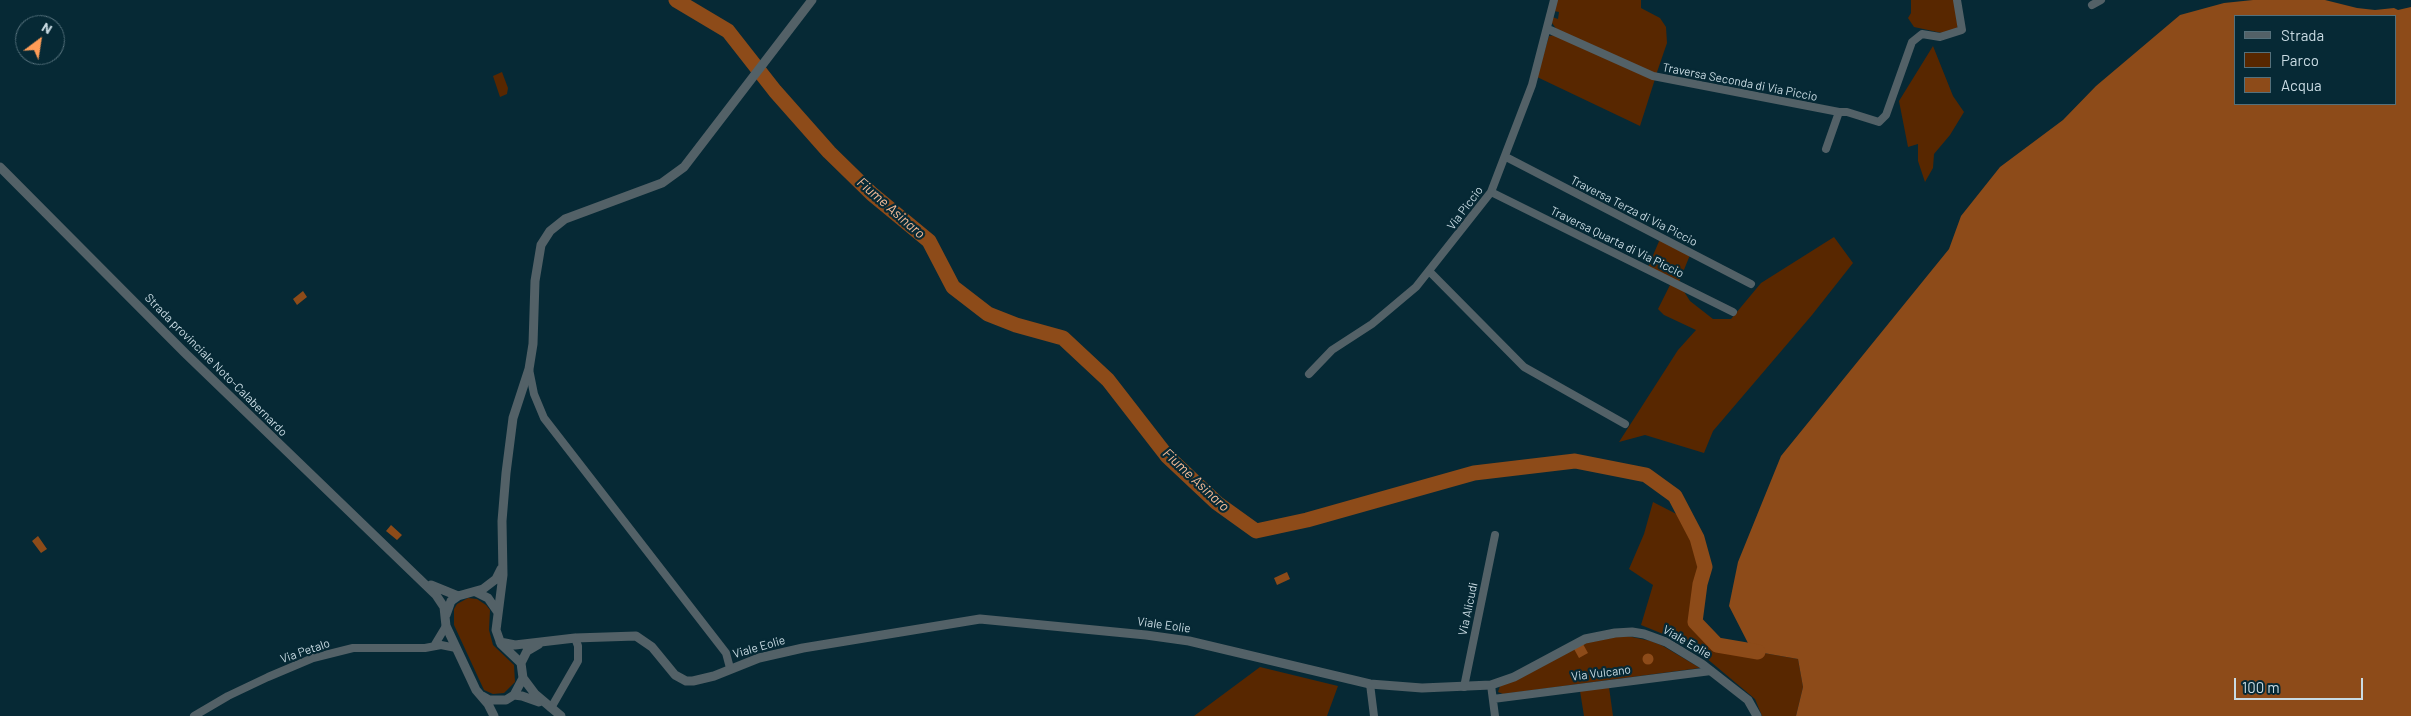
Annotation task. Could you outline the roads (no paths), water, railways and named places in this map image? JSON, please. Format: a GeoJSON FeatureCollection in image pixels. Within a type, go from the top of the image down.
{"type":"FeatureCollection","features":[{"type":"Feature","properties":{"kind":"street"},"geometry":{"type":"LineString","coordinates":[[561,716],[530,689],[523,678],[521,663],[500,642],[496,634],[497,612],[503,575],[505,482],[512,427],[529,370],[538,255],[544,239],[557,223],[575,214],[662,183],[684,167],[812,0]]}},
{"type":"Feature","properties":{"kind":"street","name":"Via Piccio"},"geometry":{"type":"LineString","coordinates":[[1310,374],[1332,350],[1372,324],[1399,303],[1429,271],[1491,192],[1532,85],[1554,0]]}},
{"type":"Feature","properties":{"kind":"street","name":"Traversa Seconda di Via Piccio"},"geometry":{"type":"LineString","coordinates":[[1548,29],[1653,76],[1847,112],[1879,122],[1886,115],[1912,42],[1922,34],[1940,37],[1962,30],[1957,0]]}},
{"type":"Feature","properties":{"kind":"street"},"geometry":{"type":"LineString","coordinates":[[2092,5],[2101,0]]}},
{"type":"Feature","properties":{"kind":"street"},"geometry":{"type":"LineString","coordinates":[[1826,149],[1839,112]]}},
{"type":"Feature","properties":{"kind":"street","name":"Traversa Terza di Via Piccio"},"geometry":{"type":"LineString","coordinates":[[1506,157],[1751,284]]}},
{"type":"Feature","properties":{"kind":"street","name":"Strada provinciale Noto-Calabernardo"},"geometry":{"type":"LineString","coordinates":[[0,167],[185,353],[418,578]]}},
{"type":"Feature","properties":{"kind":"street","name":"Traversa Quarta di Via Piccio"},"geometry":{"type":"LineString","coordinates":[[1491,192],[1733,312]]}},
{"type":"Feature","properties":{"kind":"street"},"geometry":{"type":"LineString","coordinates":[[1429,271],[1524,367],[1625,424]]}},
{"type":"Feature","properties":{"kind":"street"},"geometry":{"type":"LineString","coordinates":[[529,370],[534,394],[544,418],[726,653],[730,668]]}},
{"type":"Feature","properties":{"kind":"street","name":"Via Alicudi"},"geometry":{"type":"LineString","coordinates":[[1464,687],[1495,535]]}},
{"type":"Feature","properties":{"kind":"street"},"geometry":{"type":"LineString","coordinates":[[494,716],[482,696],[476,690],[456,648],[446,626],[446,615],[452,601],[458,596],[476,592],[496,579],[502,567]]}},
{"type":"Feature","properties":{"kind":"street"},"geometry":{"type":"LineString","coordinates":[[418,578],[439,590],[458,596]]}},
{"type":"Feature","properties":{"kind":"street"},"geometry":{"type":"LineString","coordinates":[[418,578],[440,601],[446,615]]}},
{"type":"Feature","properties":{"kind":"street"},"geometry":{"type":"LineString","coordinates":[[476,592],[488,598],[497,612]]}},
{"type":"Feature","properties":{"kind":"street","name":"Viale Eolie"},"geometry":{"type":"LineString","coordinates":[[500,642],[515,645],[575,638],[636,636],[652,647],[675,675],[686,681],[714,676],[730,668],[803,648],[980,619],[1189,641],[1370,684],[1422,688],[1491,685],[1514,677],[1585,639],[1615,632],[1632,632],[1651,636],[1666,642],[1711,671],[1748,700],[1757,716]]}},
{"type":"Feature","properties":{"kind":"street"},"geometry":{"type":"LineString","coordinates":[[434,646],[446,626]]}},
{"type":"Feature","properties":{"kind":"street"},"geometry":{"type":"LineString","coordinates":[[548,706],[578,660],[578,646],[575,638]]}},
{"type":"Feature","properties":{"kind":"street"},"geometry":{"type":"LineString","coordinates":[[521,663],[532,647],[549,641]]}},
{"type":"Feature","properties":{"kind":"street","name":"Via Petalo"},"geometry":{"type":"LineString","coordinates":[[194,716],[228,696],[313,658],[353,648],[417,648],[434,646],[456,648]]}},
{"type":"Feature","properties":{"kind":"street","name":"Via Vulcano"},"geometry":{"type":"LineString","coordinates":[[1493,698],[1711,671]]}},
{"type":"Feature","properties":{"kind":"street"},"geometry":{"type":"LineString","coordinates":[[514,696],[523,678]]}},
{"type":"Feature","properties":{"kind":"street"},"geometry":{"type":"LineString","coordinates":[[1370,684],[1374,716]]}},
{"type":"Feature","properties":{"kind":"street"},"geometry":{"type":"LineString","coordinates":[[1491,685],[1495,716]]}},
{"type":"Feature","properties":{"kind":"street"},"geometry":{"type":"LineString","coordinates":[[482,696],[489,700],[506,700],[514,696],[529,697],[548,706]]}},
{"type":"Feature","properties":{"kind":"street"},"geometry":{"type":"LineString","coordinates":[[498,716],[506,700]]}},
{"type":"Feature","properties":{"kind":"water"},"geometry":{"type":"Polygon","coordinates":[[[2253,0],[2325,0],[2357,8],[2375,10],[2394,8],[2398,10],[2411,7],[2411,716],[1796,716],[1803,687],[1798,659],[1758,652],[1749,645],[1729,606],[1738,562],[1781,456],[1949,249],[1961,216],[2000,167],[2063,120],[2096,86],[2180,15],[2224,3],[2253,0]]]}},
{"type":"Feature","properties":{"kind":"water"},"geometry":{"type":"Polygon","coordinates":[[[303,291],[307,297],[297,305],[293,299],[303,291]]]}},
{"type":"Feature","properties":{"kind":"water"},"geometry":{"type":"Polygon","coordinates":[[[391,525],[402,535],[397,540],[386,531],[391,525]]]}},
{"type":"Feature","properties":{"kind":"water"},"geometry":{"type":"Polygon","coordinates":[[[38,536],[47,549],[41,553],[32,541],[38,536]]]}},
{"type":"Feature","properties":{"kind":"water"},"geometry":{"type":"Polygon","coordinates":[[[1287,572],[1290,579],[1277,585],[1274,578],[1287,572]]]}},
{"type":"Feature","properties":{"kind":"water"},"geometry":{"type":"Polygon","coordinates":[[[1583,644],[1588,653],[1579,658],[1574,649],[1583,644]]]}},
{"type":"Feature","properties":{"kind":"water"},"geometry":{"type":"Polygon","coordinates":[[[1648,653],[1654,659],[1648,665],[1642,659],[1648,653]]]}},
{"type":"Feature","properties":{"kind":"waterway","name":"Fiume Asinaro"},"geometry":{"type":"LineString","coordinates":[[676,0],[728,31],[775,91],[829,152],[872,194],[929,241],[953,287],[988,314],[1016,325],[1063,338],[1108,380],[1167,456],[1217,503],[1256,531],[1307,520],[1474,473],[1575,461],[1646,475],[1675,496],[1697,538],[1705,567],[1700,584],[1695,622],[1717,645],[1758,652]]}}]}
